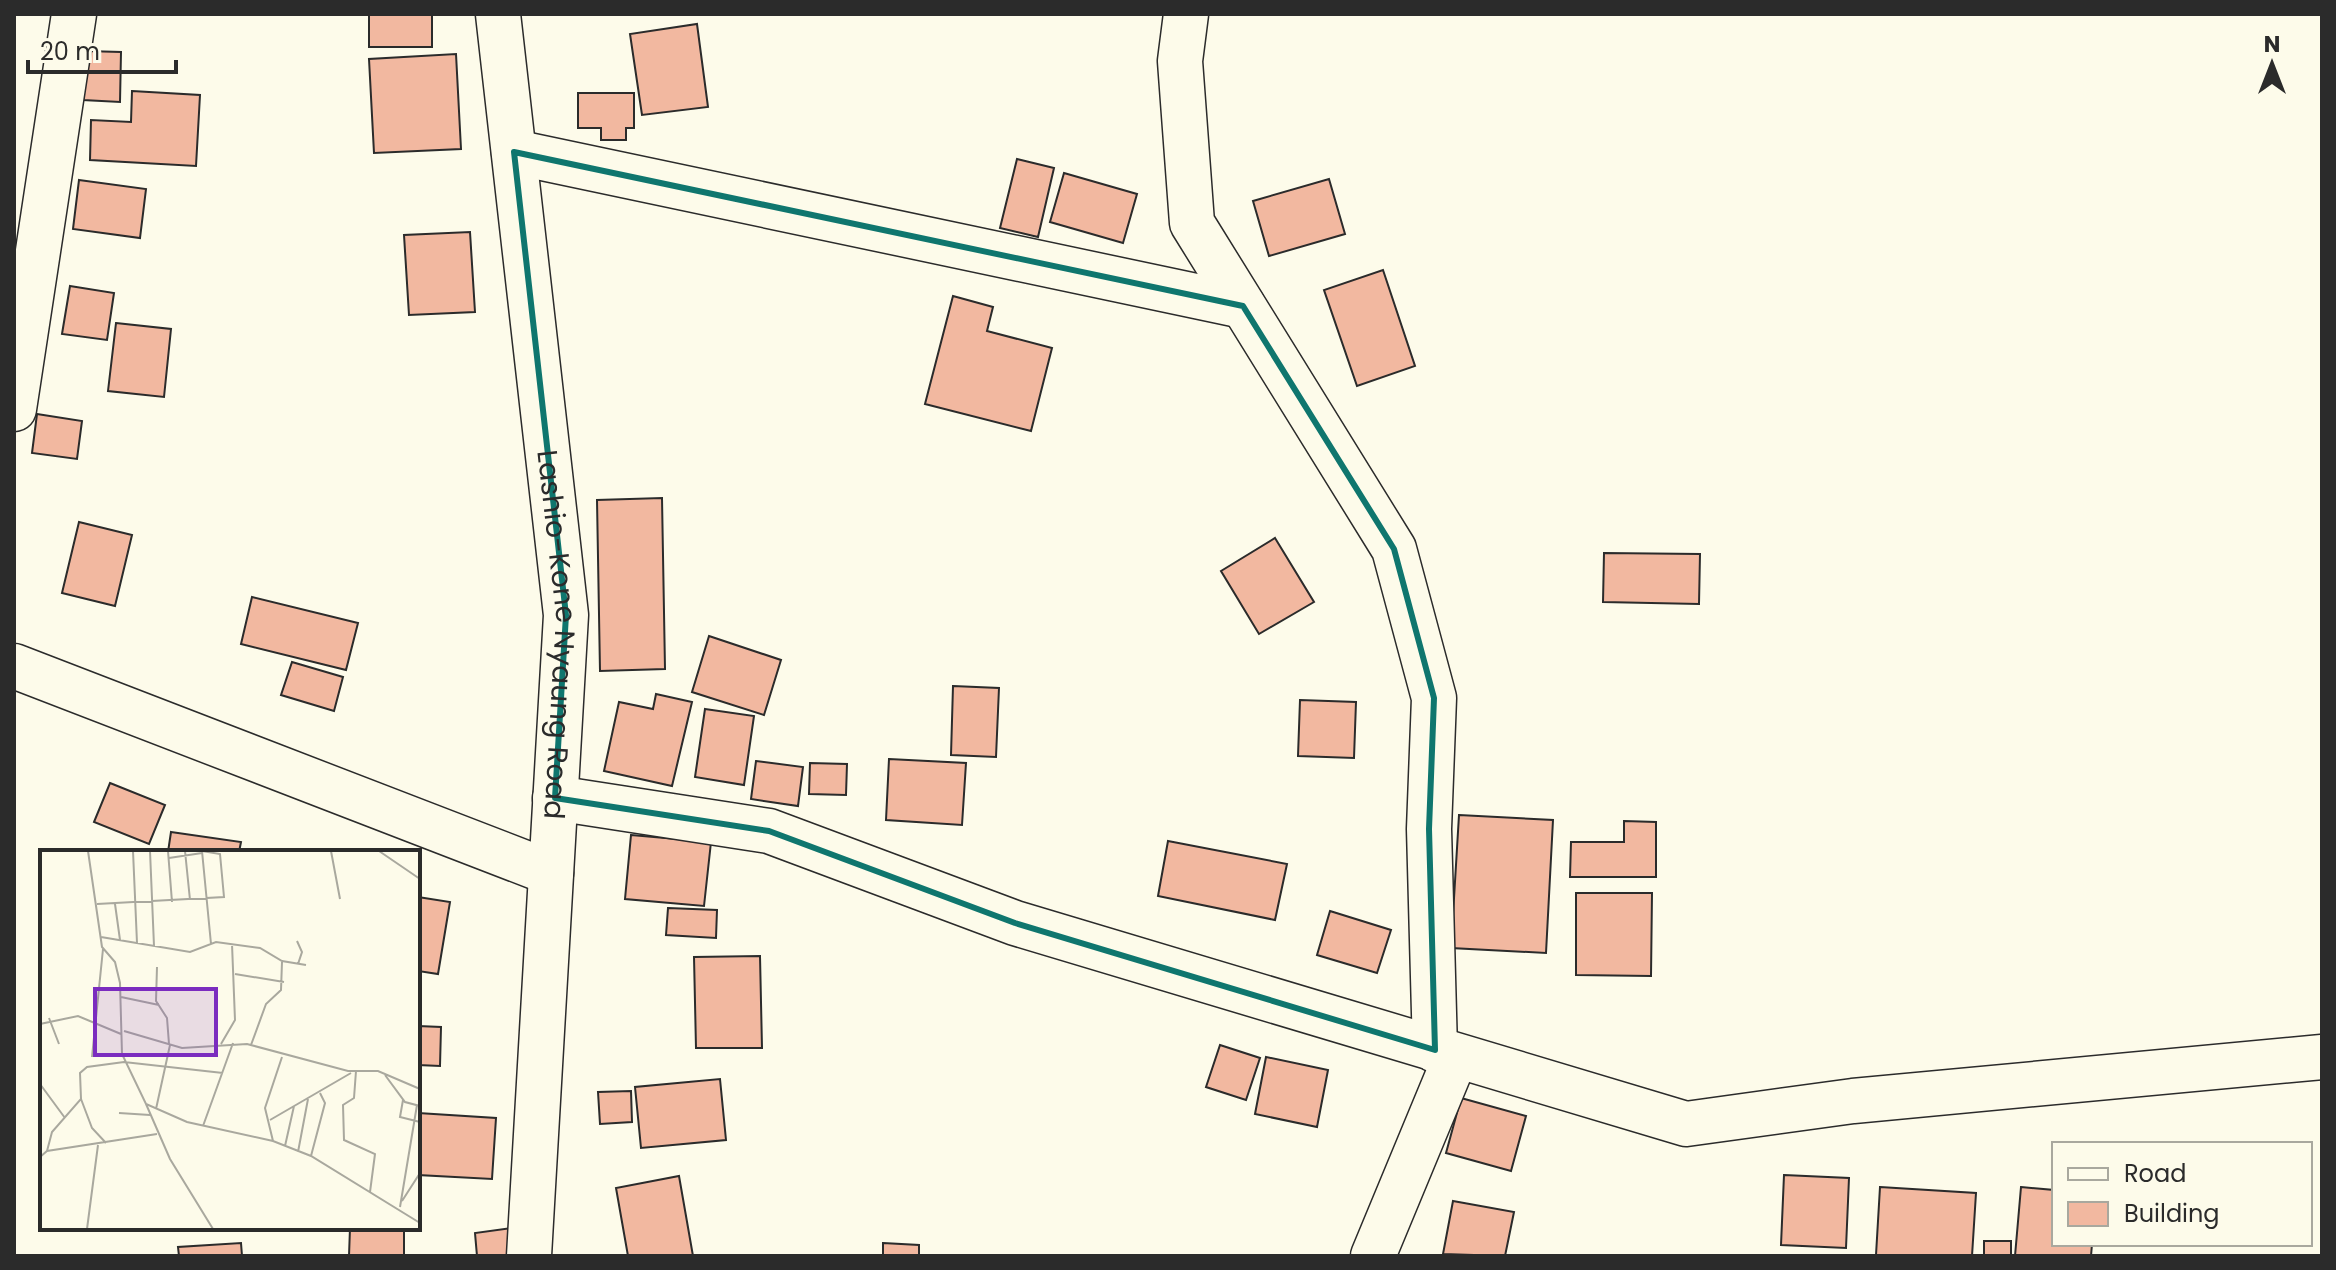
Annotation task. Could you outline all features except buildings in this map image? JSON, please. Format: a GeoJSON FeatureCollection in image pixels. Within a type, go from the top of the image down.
{"type":"FeatureCollection","features":[{"type":"Feature","properties":{"kind":"street"},"geometry":{"type":"LineString","coordinates":[[14,409],[74,14]]}},
{"type":"Feature","properties":{"kind":"street","name":"Lashio-Kone Nyaung Road"},"geometry":{"type":"LineString","coordinates":[[498,14],[566,615],[529,1256]]}},
{"type":"Feature","properties":{"kind":"street"},"geometry":{"type":"LineString","coordinates":[[1186,14],[1180,61],[1192,223],[1394,549],[1434,698],[1429,829],[1446,1053],[1373,1256]]}},
{"type":"Feature","properties":{"kind":"street"},"geometry":{"type":"LineString","coordinates":[[514,152],[1243,306]]}},
{"type":"Feature","properties":{"kind":"street"},"geometry":{"type":"LineString","coordinates":[[14,666],[551,873]]}},
{"type":"Feature","properties":{"kind":"street"},"geometry":{"type":"LineString","coordinates":[[555,798],[769,831],[1015,923],[1686,1124],[1885,1098],[2322,1057]]}},
{"type":"Feature","properties":{"kind":"highlighted area"},"geometry":{"type":"Polygon","coordinates":[[[514,152],[1243,306],[1394,549],[1434,698],[1429,829],[1435,1050],[1015,923],[769,831],[555,798],[566,615],[514,152]]]}}]}
